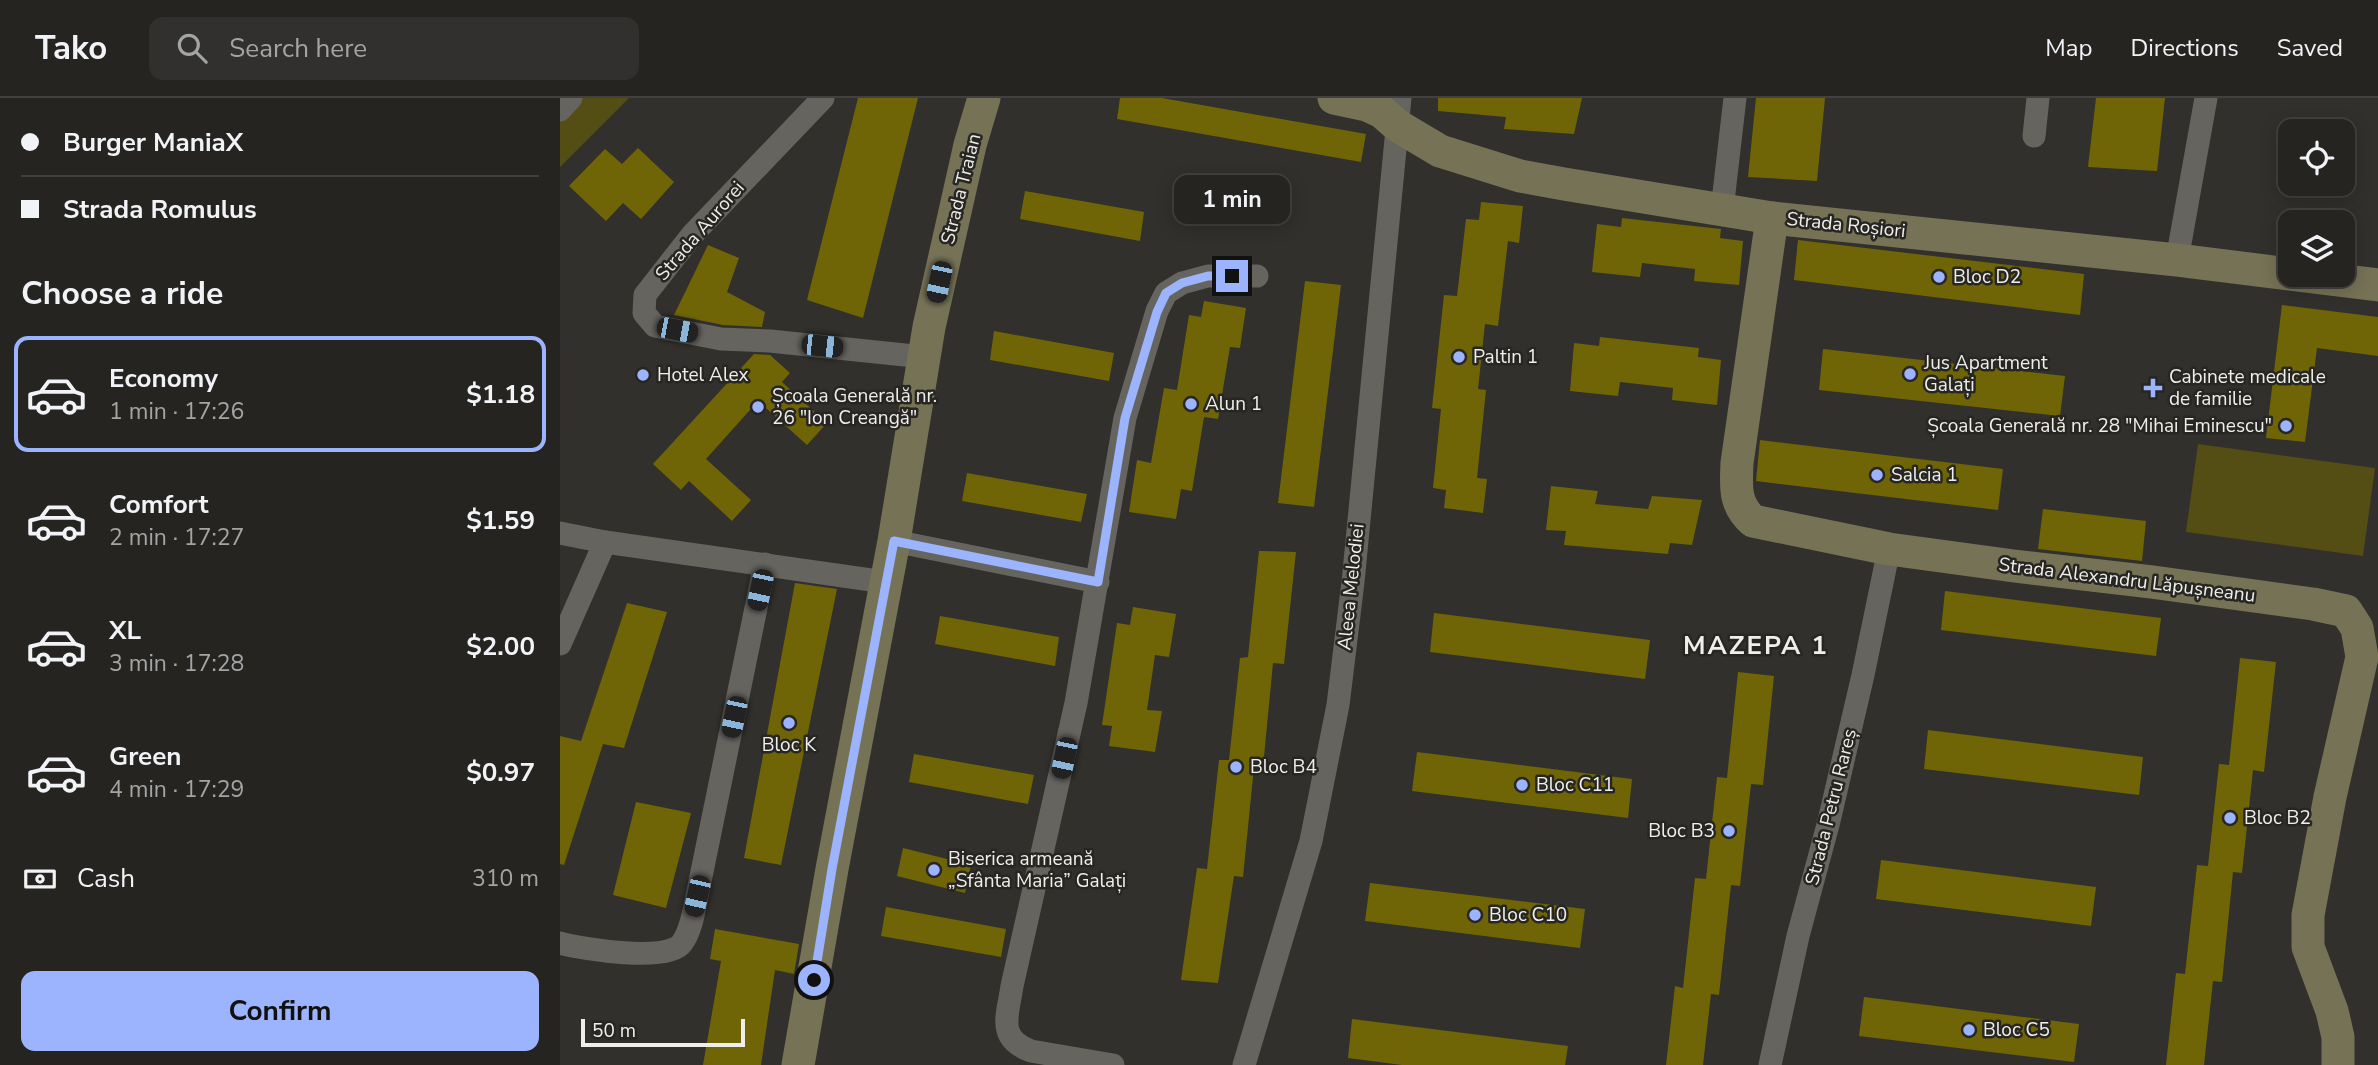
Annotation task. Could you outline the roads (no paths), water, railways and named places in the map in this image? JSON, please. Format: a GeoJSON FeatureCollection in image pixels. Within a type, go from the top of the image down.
{"type":"FeatureCollection","features":[{"type":"Feature","properties":{"kind":"street"},"geometry":{"type":"LineString","coordinates":[[560,110],[571,98]]}},
{"type":"Feature","properties":{"kind":"street","name":"Strada Aurorei"},"geometry":{"type":"LineString","coordinates":[[823,98],[692,235],[645,295],[644,313],[655,326],[721,339],[771,341],[924,356]]}},
{"type":"Feature","properties":{"kind":"street","name":"Strada Traian"},"geometry":{"type":"LineString","coordinates":[[798,1065],[894,541],[924,356],[970,145],[984,98]]}},
{"type":"Feature","properties":{"kind":"street","name":"Strada Roșiori"},"geometry":{"type":"LineString","coordinates":[[1334,98],[1367,105],[1382,112],[1399,112],[1440,151],[1520,176],[1772,218],[2177,260],[2378,285]]}},
{"type":"Feature","properties":{"kind":"street"},"geometry":{"type":"LineString","coordinates":[[1722,210],[1735,98]]}},
{"type":"Feature","properties":{"kind":"street"},"geometry":{"type":"LineString","coordinates":[[2034,136],[2038,98]]}},
{"type":"Feature","properties":{"kind":"street"},"geometry":{"type":"LineString","coordinates":[[2177,260],[2206,98]]}},
{"type":"Feature","properties":{"kind":"street","name":"Aleea Melodiei"},"geometry":{"type":"LineString","coordinates":[[1244,1065],[1311,841],[1338,705],[1353,582],[1399,112]]}},
{"type":"Feature","properties":{"kind":"street","name":"Strada Alexandru Lăpușneanu"},"geometry":{"type":"LineString","coordinates":[[1772,218],[1737,463],[1736,495],[1743,512],[1754,521],[1889,549],[2152,582],[2346,611],[2357,628],[2362,657],[2330,797],[2308,915],[2308,947],[2332,1011],[2338,1037],[2338,1065]]}},
{"type":"Feature","properties":{"kind":"street"},"geometry":{"type":"LineString","coordinates":[[1113,1065],[1031,1051],[1019,1046],[1010,1038],[1007,1030],[1012,986],[1076,703],[1125,418],[1157,312],[1166,293],[1182,283],[1208,276],[1256,276]]}},
{"type":"Feature","properties":{"kind":"street"},"geometry":{"type":"LineString","coordinates":[[560,533],[605,542],[886,582]]}},
{"type":"Feature","properties":{"kind":"street"},"geometry":{"type":"LineString","coordinates":[[894,541],[1098,582]]}},
{"type":"Feature","properties":{"kind":"street"},"geometry":{"type":"LineString","coordinates":[[560,644],[605,542]]}},
{"type":"Feature","properties":{"kind":"street","name":"Strada Petru Rareș"},"geometry":{"type":"LineString","coordinates":[[1770,1065],[1798,936],[1864,675],[1889,549]]}},
{"type":"Feature","properties":{"kind":"street"},"geometry":{"type":"LineString","coordinates":[[565,945],[655,954],[676,950],[682,944],[697,896],[765,564]]}},
{"type":"Feature","properties":{"kind":"place","name":"Bloc D2"},"geometry":{"type":"Point","coordinates":[1939,277]}},
{"type":"Feature","properties":{"kind":"place","name":"Paltin 1"},"geometry":{"type":"Point","coordinates":[1459,357]}},
{"type":"Feature","properties":{"kind":"place","name":"Jus Apartment Galați"},"geometry":{"type":"Point","coordinates":[1910,374]}},
{"type":"Feature","properties":{"kind":"place","name":"Hotel Alex"},"geometry":{"type":"Point","coordinates":[643,375]}},
{"type":"Feature","properties":{"kind":"place","name":"Cabinete medicale de familie"},"geometry":{"type":"Point","coordinates":[2153,388]}},
{"type":"Feature","properties":{"kind":"place","name":"Alun 1"},"geometry":{"type":"Point","coordinates":[1191,404]}},
{"type":"Feature","properties":{"kind":"place","name":"Școala Generală nr. 26 \"Ion Creangă\""},"geometry":{"type":"Point","coordinates":[758,407]}},
{"type":"Feature","properties":{"kind":"place","name":"Școala Generală nr. 28 \"Mihai Eminescu\""},"geometry":{"type":"Point","coordinates":[2286,426]}},
{"type":"Feature","properties":{"kind":"place","name":"Salcia 1"},"geometry":{"type":"Point","coordinates":[1877,475]}},
{"type":"Feature","properties":{"kind":"place","name":"Bloc K"},"geometry":{"type":"Point","coordinates":[789,723]}},
{"type":"Feature","properties":{"kind":"place","name":"Bloc B4"},"geometry":{"type":"Point","coordinates":[1236,767]}},
{"type":"Feature","properties":{"kind":"place","name":"Bloc C11"},"geometry":{"type":"Point","coordinates":[1522,785]}},
{"type":"Feature","properties":{"kind":"place","name":"Bloc B2"},"geometry":{"type":"Point","coordinates":[2230,818]}},
{"type":"Feature","properties":{"kind":"place","name":"Bloc B3"},"geometry":{"type":"Point","coordinates":[1729,831]}},
{"type":"Feature","properties":{"kind":"place","name":"Biserica armeană „Sfânta Maria” Galați"},"geometry":{"type":"Point","coordinates":[934,870]}},
{"type":"Feature","properties":{"kind":"place","name":"Bloc C10"},"geometry":{"type":"Point","coordinates":[1475,915]}},
{"type":"Feature","properties":{"kind":"place","name":"Bloc C5"},"geometry":{"type":"Point","coordinates":[1969,1030]}},
{"type":"Feature","properties":{"kind":"district","name":"MAZEPA 1"},"geometry":{"type":"Point","coordinates":[1756,645]}}]}
